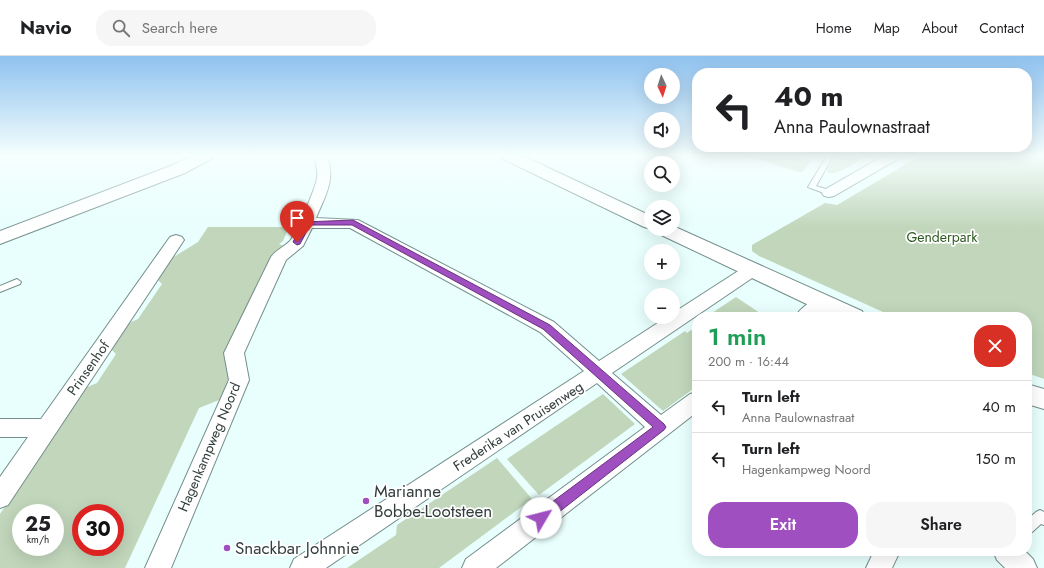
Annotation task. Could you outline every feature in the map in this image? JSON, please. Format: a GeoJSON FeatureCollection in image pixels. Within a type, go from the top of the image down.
{"type":"FeatureCollection","features":[{"type":"Feature","properties":{"kind":"street"},"geometry":{"type":"LineString","coordinates":[[0,238],[151,180]]}},
{"type":"Feature","properties":{"kind":"street","name":"Hagenkampweg Noord"},"geometry":{"type":"LineString","coordinates":[[158,568],[239,380],[234,353],[278,257],[297,242],[307,223],[324,180]]}},
{"type":"Feature","properties":{"kind":"street"},"geometry":{"type":"LineString","coordinates":[[560,180],[644,220]]}},
{"type":"Feature","properties":{"kind":"street"},"geometry":{"type":"LineString","coordinates":[[829,193],[852,180]]}},
{"type":"Feature","properties":{"kind":"street"},"geometry":{"type":"LineString","coordinates":[[307,223],[353,223],[547,327],[660,427]]}},
{"type":"Feature","properties":{"kind":"street"},"geometry":{"type":"LineString","coordinates":[[679,236],[844,312]]}},
{"type":"Feature","properties":{"kind":"street","name":"Prinsenhof"},"geometry":{"type":"LineString","coordinates":[[0,497],[176,240]]}},
{"type":"Feature","properties":{"kind":"street","name":"Frederika van Pruisenweg"},"geometry":{"type":"LineString","coordinates":[[303,568],[752,270]]}},
{"type":"Feature","properties":{"kind":"street"},"geometry":{"type":"LineString","coordinates":[[810,312],[823,302]]}},
{"type":"Feature","properties":{"kind":"street"},"geometry":{"type":"LineString","coordinates":[[1032,395],[1044,399]]}},
{"type":"Feature","properties":{"kind":"street"},"geometry":{"type":"LineString","coordinates":[[475,568],[692,404]]}},
{"type":"Feature","properties":{"kind":"street"},"geometry":{"type":"LineString","coordinates":[[0,428],[46,428]]}},
{"type":"Feature","properties":{"kind":"street"},"geometry":{"type":"LineString","coordinates":[[879,568],[885,556]]}},
{"type":"Feature","properties":{"kind":"street"},"geometry":{"type":"LineString","coordinates":[[1011,556],[1024,568]]}},
{"type":"Feature","properties":{"kind":"lane"},"geometry":{"type":"LineString","coordinates":[[816,180],[812,187],[829,193]]}},
{"type":"Feature","properties":{"kind":"lane"},"geometry":{"type":"LineString","coordinates":[[0,289],[17,282]]}},
{"type":"Feature","properties":{"kind":"lane"},"geometry":{"type":"LineString","coordinates":[[1032,524],[1040,516],[1044,519]]}},
{"type":"Feature","properties":{"kind":"green space","name":"Genderpark"},"geometry":{"type":"Polygon","coordinates":[[[880,180],[1044,180],[1044,379],[1032,375],[1032,312],[883,312],[759,256],[752,251],[752,245],[825,203],[837,205],[880,180]]]}},
{"type":"Feature","properties":{"kind":"green space"},"geometry":{"type":"Polygon","coordinates":[[[208,227],[289,227],[283,241],[279,244],[284,246],[275,253],[225,358],[230,381],[224,398],[199,408],[125,568],[0,568],[0,514],[85,388],[97,383],[116,354],[111,349],[127,324],[138,319],[162,284],[157,279],[172,258],[198,242],[208,227]]]}},
{"type":"Feature","properties":{"kind":"green space"},"geometry":{"type":"Polygon","coordinates":[[[736,297],[758,312],[714,312],[736,297]]]}},
{"type":"Feature","properties":{"kind":"green space"},"geometry":{"type":"Polygon","coordinates":[[[685,331],[687,333],[692,331],[692,390],[663,411],[621,374],[685,331]]]}},
{"type":"Feature","properties":{"kind":"green space"},"geometry":{"type":"Polygon","coordinates":[[[603,394],[635,424],[539,495],[507,459],[603,394]]]}},
{"type":"Feature","properties":{"kind":"green space"},"geometry":{"type":"Polygon","coordinates":[[[497,458],[532,499],[439,568],[347,568],[396,535],[397,525],[497,458]]]}},
{"type":"Feature","properties":{"kind":"place","name":"Marianne Bobbe-Lootsteen"},"geometry":{"type":"Point","coordinates":[366,501]}},
{"type":"Feature","properties":{"kind":"place","name":"Snackbar Johnnie"},"geometry":{"type":"Point","coordinates":[227,548]}},
{"type":"Feature","properties":{"kind":"route"},"geometry":{"type":"LineString","coordinates":[[297,242],[307,223],[353,223],[547,327],[660,427],[541,518]]}}]}
